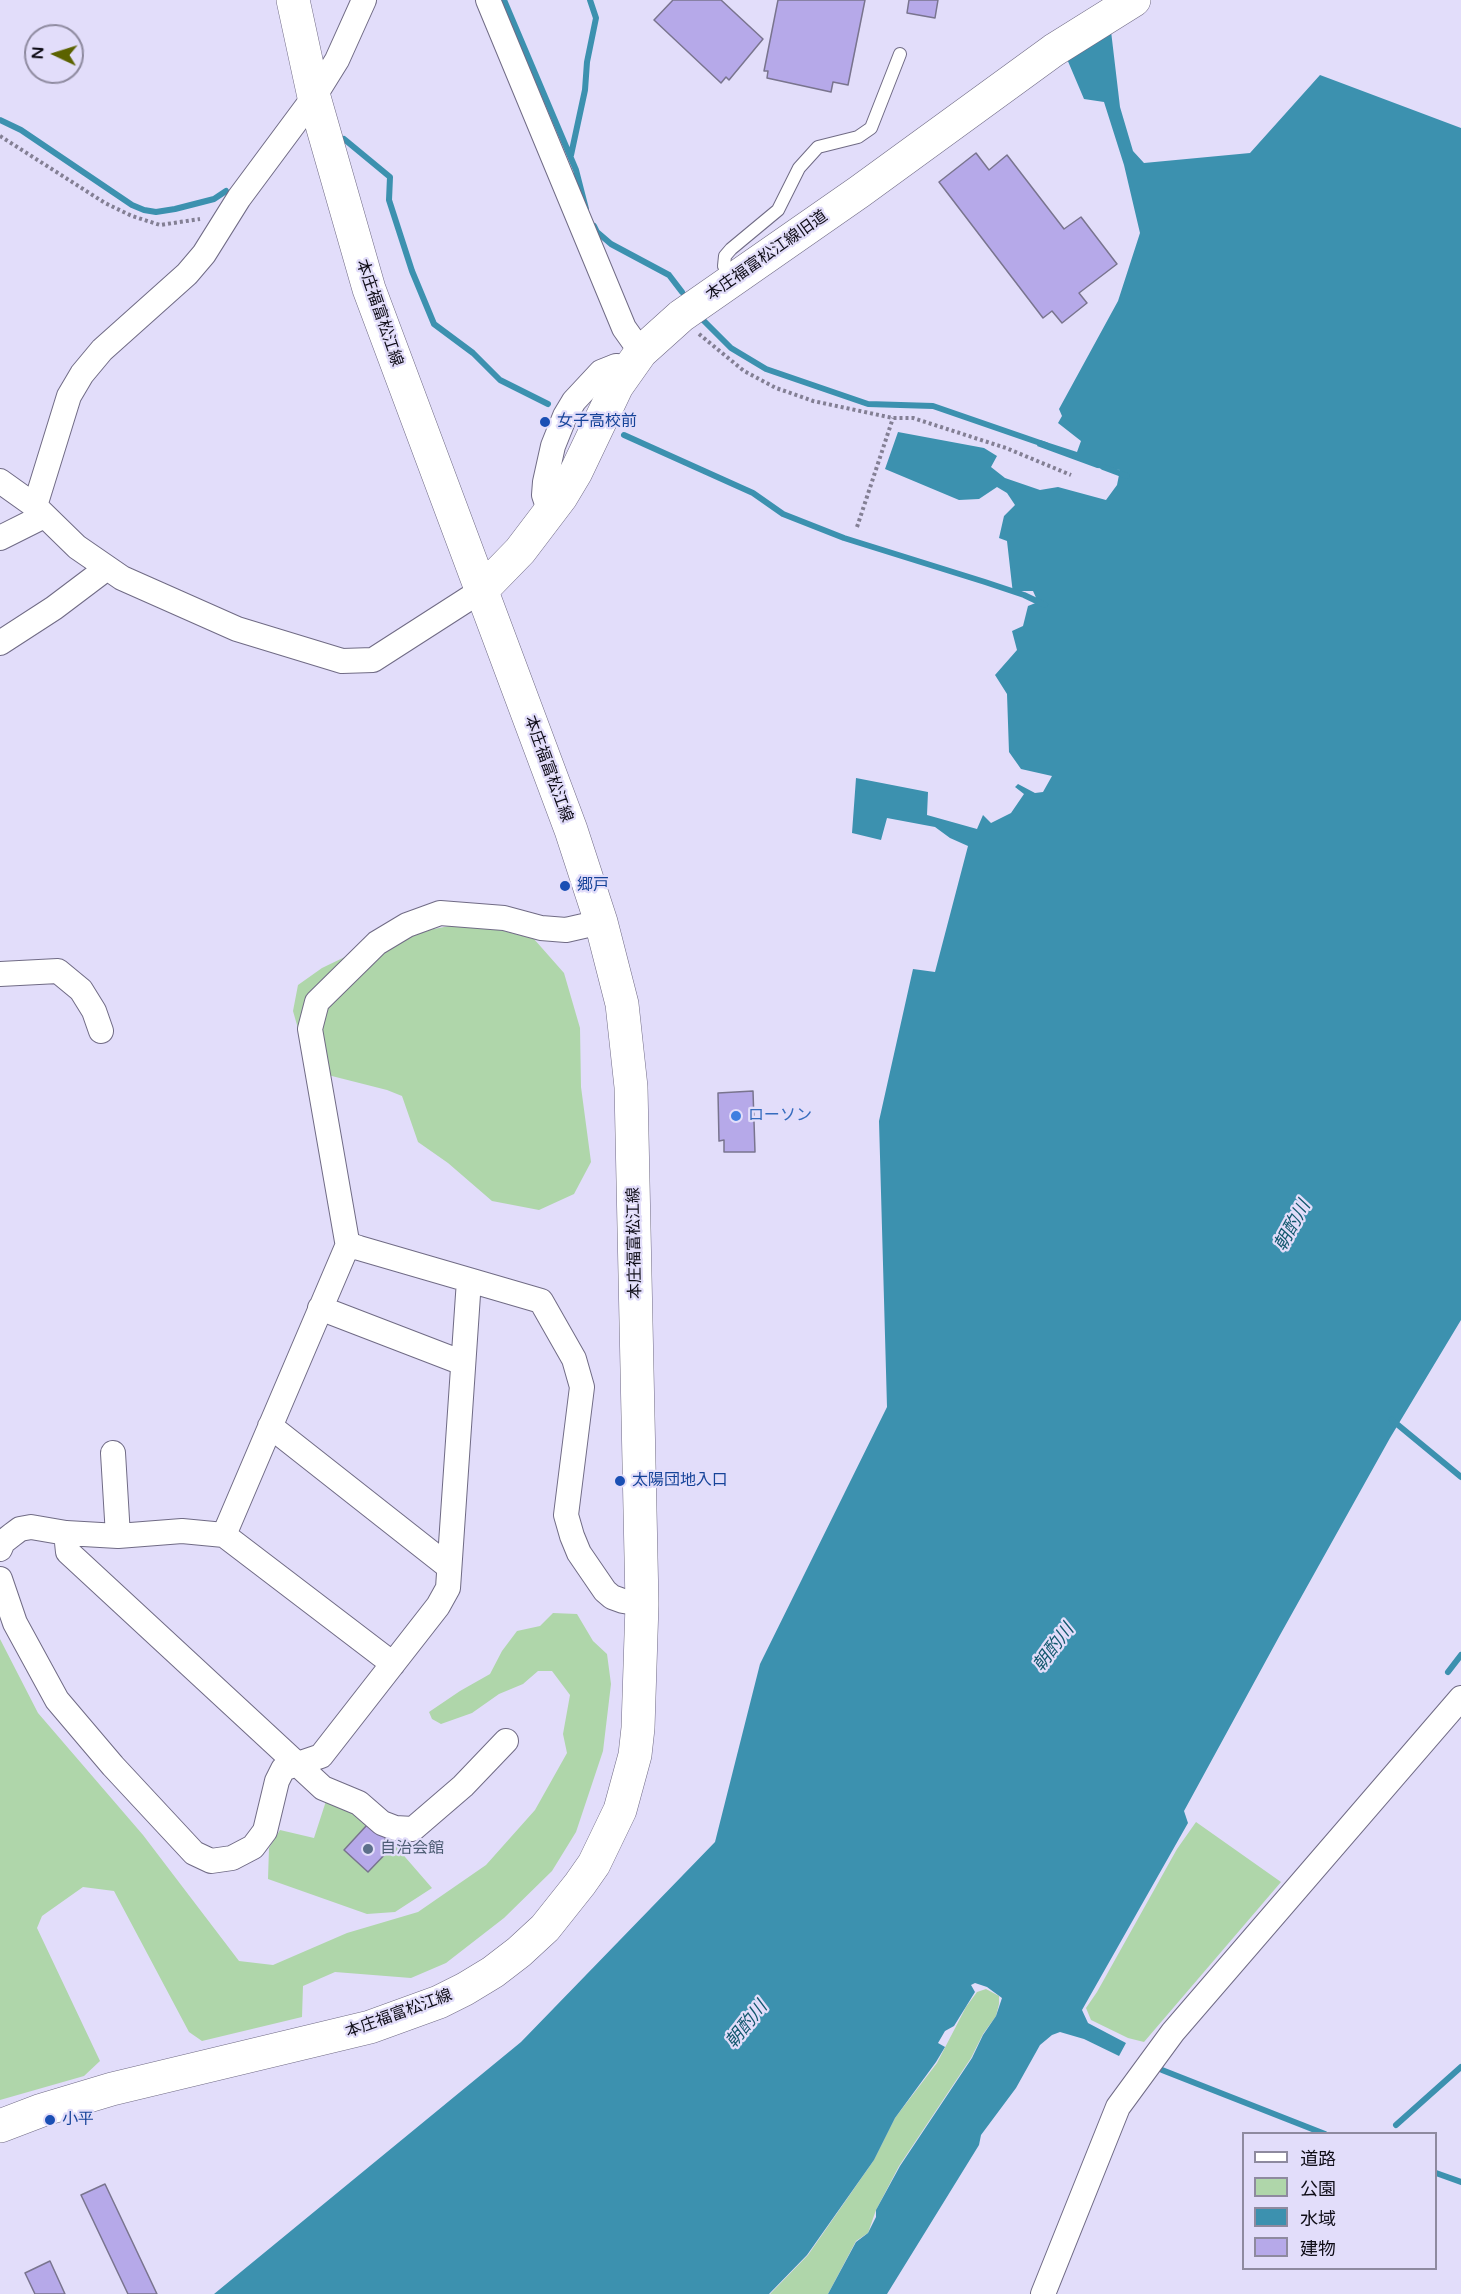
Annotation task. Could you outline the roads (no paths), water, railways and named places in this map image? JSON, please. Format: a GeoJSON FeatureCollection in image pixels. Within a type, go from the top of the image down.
{"type":"FeatureCollection","features":[{"type":"Feature","properties":{"kind":"main road","name":"本庄福富松江線"},"geometry":{"type":"LineString","coordinates":[[0,2126],[112,2089],[247,2059],[370,2027],[439,2002],[465,1989],[519,1952],[545,1928],[580,1884],[599,1855],[620,1810],[629,1782],[638,1728],[642,1604],[631,1087],[622,1004],[601,922],[571,830],[369,289],[314,97],[293,0]]}},
{"type":"Feature","properties":{"kind":"main road","name":"本庄福富松江線旧道"},"geometry":{"type":"LineString","coordinates":[[482,590],[520,551],[550,513],[576,472],[617,386],[635,360],[681,316],[859,192],[1054,50],[1134,0]]}},
{"type":"Feature","properties":{"kind":"street"},"geometry":{"type":"LineString","coordinates":[[0,538],[40,511],[66,404],[82,374],[102,350],[187,274],[204,254],[230,213],[314,97],[337,60],[364,0]]}},
{"type":"Feature","properties":{"kind":"street"},"geometry":{"type":"LineString","coordinates":[[488,0],[624,328],[635,360]]}},
{"type":"Feature","properties":{"kind":"street"},"geometry":{"type":"LineString","coordinates":[[0,481],[40,511],[77,548],[122,578],[237,629],[342,661],[374,660],[482,590]]}},
{"type":"Feature","properties":{"kind":"street"},"geometry":{"type":"LineString","coordinates":[[0,643],[54,608],[107,568]]}},
{"type":"Feature","properties":{"kind":"street"},"geometry":{"type":"LineString","coordinates":[[224,1534],[343,1254],[348,1247],[310,1029],[317,1002],[377,943],[407,926],[440,913],[504,918],[541,928],[566,930],[601,922]]}},
{"type":"Feature","properties":{"kind":"street"},"geometry":{"type":"LineString","coordinates":[[0,974],[58,971],[81,990],[94,1011],[101,1031]]}},
{"type":"Feature","properties":{"kind":"street"},"geometry":{"type":"LineString","coordinates":[[348,1247],[359,1248],[541,1301],[574,1359],[582,1387],[566,1515],[572,1536],[579,1553],[612,1597],[642,1604]]}},
{"type":"Feature","properties":{"kind":"street"},"geometry":{"type":"LineString","coordinates":[[0,1579],[15,1623],[57,1700],[113,1766],[194,1853],[211,1861],[232,1858],[253,1847],[265,1831],[277,1781],[283,1769],[321,1756],[438,1606],[448,1588],[469,1280]]}},
{"type":"Feature","properties":{"kind":"street"},"geometry":{"type":"LineString","coordinates":[[320,1308],[463,1363]]}},
{"type":"Feature","properties":{"kind":"street"},"geometry":{"type":"LineString","coordinates":[[270,1426],[449,1567]]}},
{"type":"Feature","properties":{"kind":"street"},"geometry":{"type":"LineString","coordinates":[[113,1453],[118,1536]]}},
{"type":"Feature","properties":{"kind":"street"},"geometry":{"type":"LineString","coordinates":[[0,1549],[3,1542],[20,1530],[31,1527],[66,1533],[118,1536],[182,1531],[224,1534],[393,1664]]}},
{"type":"Feature","properties":{"kind":"street"},"geometry":{"type":"LineString","coordinates":[[66,1533],[68,1552],[323,1788],[359,1803],[382,1823],[400,1829],[413,1830],[464,1786],[506,1741]]}},
{"type":"Feature","properties":{"kind":"street"},"geometry":{"type":"LineString","coordinates":[[1043,2294],[1118,2107],[1173,2032],[1461,1698]]}},
{"type":"Feature","properties":{"kind":"lane"},"geometry":{"type":"LineString","coordinates":[[732,280],[724,266],[724,256],[778,210],[799,168],[818,147],[858,138],[871,128],[900,54]]}},
{"type":"Feature","properties":{"kind":"water","name":"朝酌川"},"geometry":{"type":"Polygon","coordinates":[[[1111,31],[1120,107],[1133,151],[1144,163],[1250,153],[1320,75],[1461,128],[1461,1320],[1390,1438],[1280,1635],[1184,1811],[1188,1823],[1082,2010],[1088,2023],[1126,2043],[1119,2056],[1084,2039],[1060,2032],[1052,2035],[1040,2045],[1016,2088],[981,2135],[979,2145],[887,2294],[828,2294],[856,2242],[868,2233],[876,2217],[876,2210],[900,2166],[972,2058],[983,2035],[996,2016],[1002,1998],[987,1987],[975,1983],[971,1985],[975,1992],[954,2026],[945,2031],[938,2043],[945,2047],[895,2118],[874,2160],[807,2255],[769,2294],[214,2294],[521,2042],[715,1842],[760,1664],[887,1407],[879,1121],[913,969],[935,972],[968,846],[950,838],[935,827],[887,818],[881,840],[852,833],[856,778],[928,792],[927,815],[977,829],[983,815],[991,823],[1011,813],[1024,794],[1015,787],[1018,784],[1035,793],[1043,792],[1052,776],[1021,769],[1009,752],[1007,694],[995,675],[1017,650],[1012,631],[1023,626],[1028,606],[1038,602],[1033,591],[1013,594],[1007,541],[999,538],[1004,516],[1015,505],[1007,493],[997,487],[979,499],[959,500],[885,469],[898,432],[984,448],[997,456],[991,467],[1005,478],[1040,490],[1058,487],[1106,500],[1117,485],[1120,470],[1097,468],[1037,446],[1040,440],[1077,452],[1081,441],[1058,423],[1062,416],[1059,409],[1118,301],[1140,233],[1124,165],[1104,102],[1084,99],[1067,59],[1111,31]]]}},
{"type":"Feature","properties":{"kind":"waterway"},"geometry":{"type":"LineString","coordinates":[[504,0],[576,170],[586,209]]}},
{"type":"Feature","properties":{"kind":"waterway"},"geometry":{"type":"LineString","coordinates":[[571,155],[585,90],[587,62],[596,18],[590,0]]}},
{"type":"Feature","properties":{"kind":"waterway"},"geometry":{"type":"LineString","coordinates":[[0,120],[21,130],[132,205],[144,210],[156,212],[175,209],[214,199],[226,191]]}},
{"type":"Feature","properties":{"kind":"waterway"},"geometry":{"type":"LineString","coordinates":[[344,139],[390,177],[389,200],[412,271],[434,324],[473,353],[500,380],[548,404]]}},
{"type":"Feature","properties":{"kind":"waterway"},"geometry":{"type":"LineString","coordinates":[[594,226],[597,232],[611,244],[669,275],[682,292]]}},
{"type":"Feature","properties":{"kind":"waterway"},"geometry":{"type":"LineString","coordinates":[[702,319],[731,348],[766,369],[868,404],[933,406],[1046,445]]}},
{"type":"Feature","properties":{"kind":"waterway"},"geometry":{"type":"LineString","coordinates":[[624,435],[753,493],[783,514],[844,538],[985,582],[1024,595],[1045,605]]}},
{"type":"Feature","properties":{"kind":"waterway"},"geometry":{"type":"LineString","coordinates":[[1103,467],[1127,476]]}},
{"type":"Feature","properties":{"kind":"waterway"},"geometry":{"type":"LineString","coordinates":[[1392,1420],[1461,1477]]}},
{"type":"Feature","properties":{"kind":"waterway"},"geometry":{"type":"LineString","coordinates":[[1448,1672],[1461,1655]]}},
{"type":"Feature","properties":{"kind":"waterway"},"geometry":{"type":"LineString","coordinates":[[1396,2125],[1461,2067]]}},
{"type":"Feature","properties":{"kind":"waterway"},"geometry":{"type":"LineString","coordinates":[[1162,2070],[1320,2132]]}},
{"type":"Feature","properties":{"kind":"waterway"},"geometry":{"type":"LineString","coordinates":[[1437,2173],[1461,2182]]}},
{"type":"Feature","properties":{"kind":"place","name":"女子高校前"},"geometry":{"type":"Point","coordinates":[545,422]}},
{"type":"Feature","properties":{"kind":"place","name":"郷戸"},"geometry":{"type":"Point","coordinates":[565,886]}},
{"type":"Feature","properties":{"kind":"place","name":"ローソン"},"geometry":{"type":"Point","coordinates":[736,1116]}},
{"type":"Feature","properties":{"kind":"place","name":"太陽団地入口"},"geometry":{"type":"Point","coordinates":[620,1481]}},
{"type":"Feature","properties":{"kind":"place","name":"自治会館"},"geometry":{"type":"Point","coordinates":[368,1849]}},
{"type":"Feature","properties":{"kind":"place","name":"小平"},"geometry":{"type":"Point","coordinates":[50,2120]}}]}
